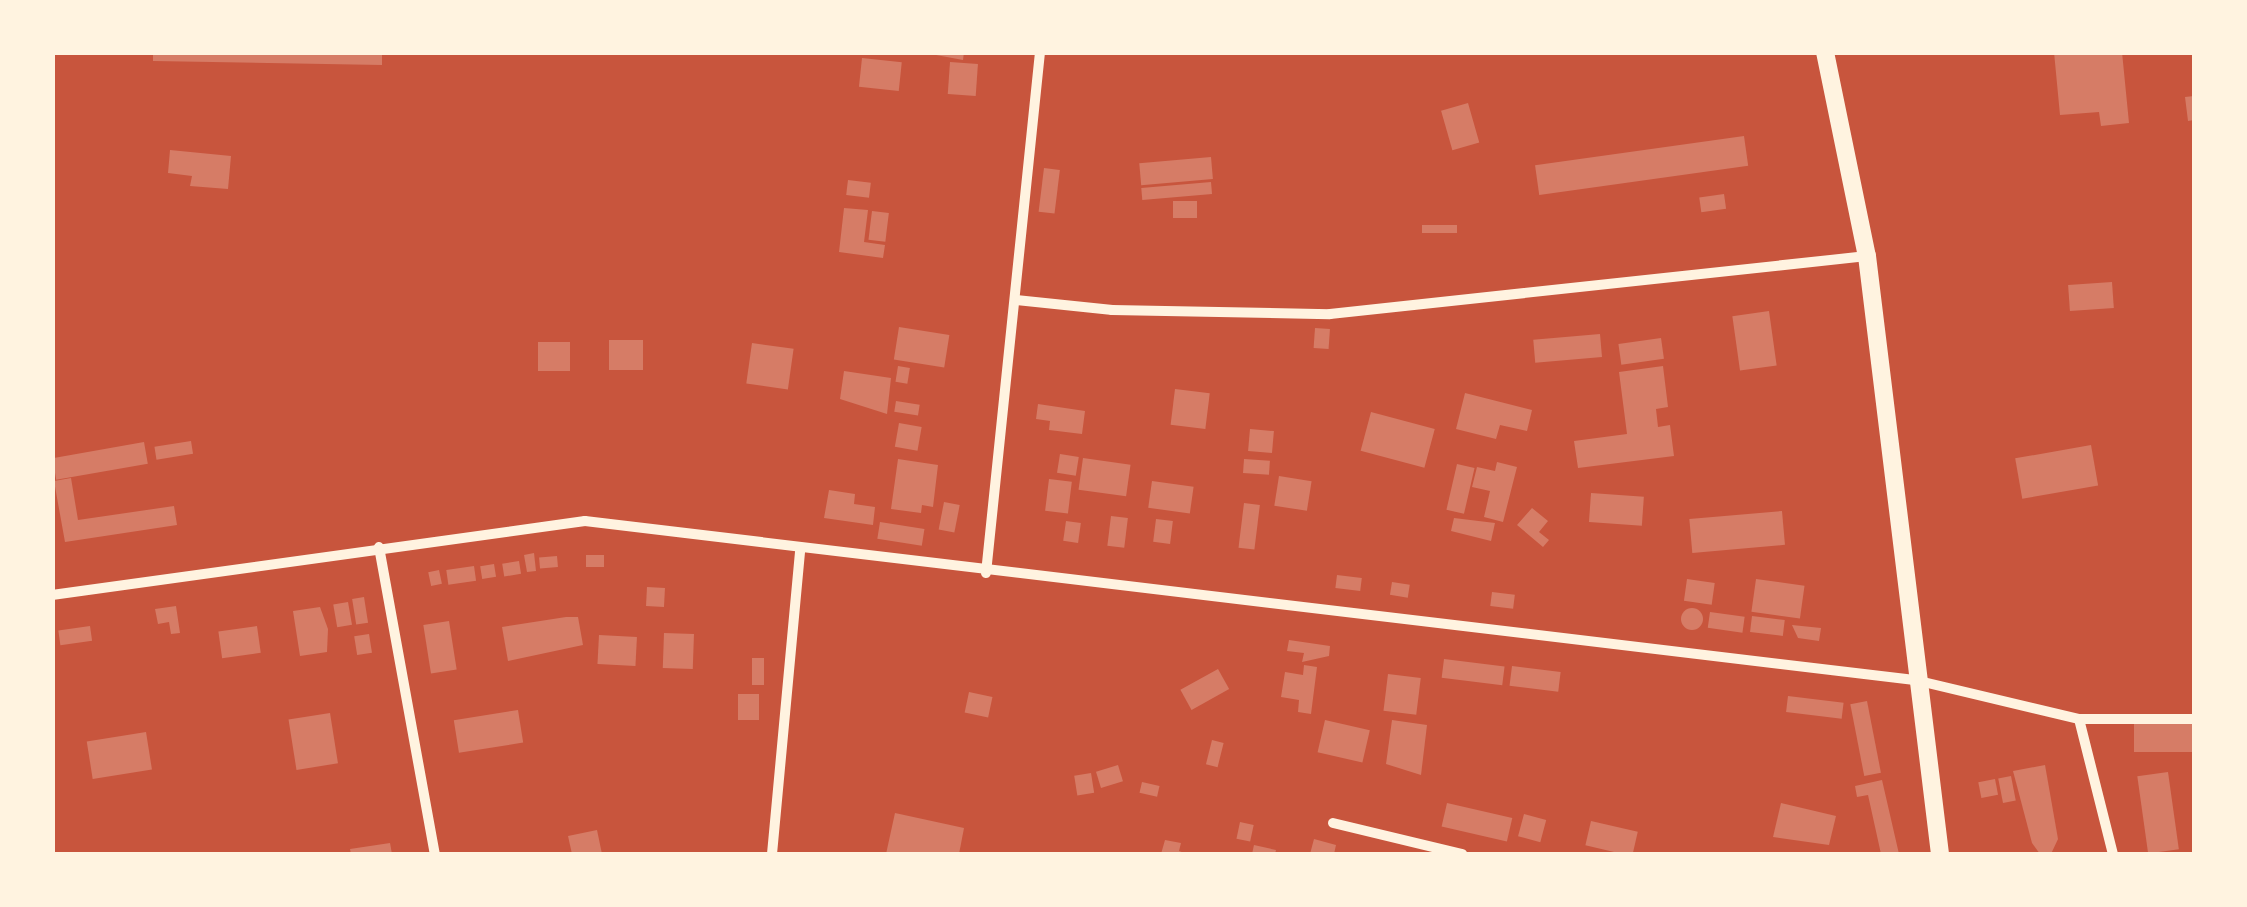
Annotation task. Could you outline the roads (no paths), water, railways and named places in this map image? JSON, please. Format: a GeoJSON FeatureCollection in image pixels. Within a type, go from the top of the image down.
{"type":"FeatureCollection","features":[{"type":"Feature","properties":{"kind":"main road"},"geometry":{"type":"LineString","coordinates":[[1825,52],[1867,256],[1915,680],[1940,854]]}},
{"type":"Feature","properties":{"kind":"street"},"geometry":{"type":"LineString","coordinates":[[986,573],[1040,52]]}},
{"type":"Feature","properties":{"kind":"street"},"geometry":{"type":"LineString","coordinates":[[1016,300],[1112,310],[1330,314],[1867,256]]}},
{"type":"Feature","properties":{"kind":"street"},"geometry":{"type":"LineString","coordinates":[[52,595],[585,521],[986,573],[1915,680],[2079,719],[2194,719]]}},
{"type":"Feature","properties":{"kind":"street"},"geometry":{"type":"LineString","coordinates":[[379,547],[435,854]]}},
{"type":"Feature","properties":{"kind":"street"},"geometry":{"type":"LineString","coordinates":[[772,854],[800,550]]}},
{"type":"Feature","properties":{"kind":"street"},"geometry":{"type":"LineString","coordinates":[[2079,719],[2113,854]]}},
{"type":"Feature","properties":{"kind":"street"},"geometry":{"type":"LineString","coordinates":[[1334,822],[1462,854]]}}]}
